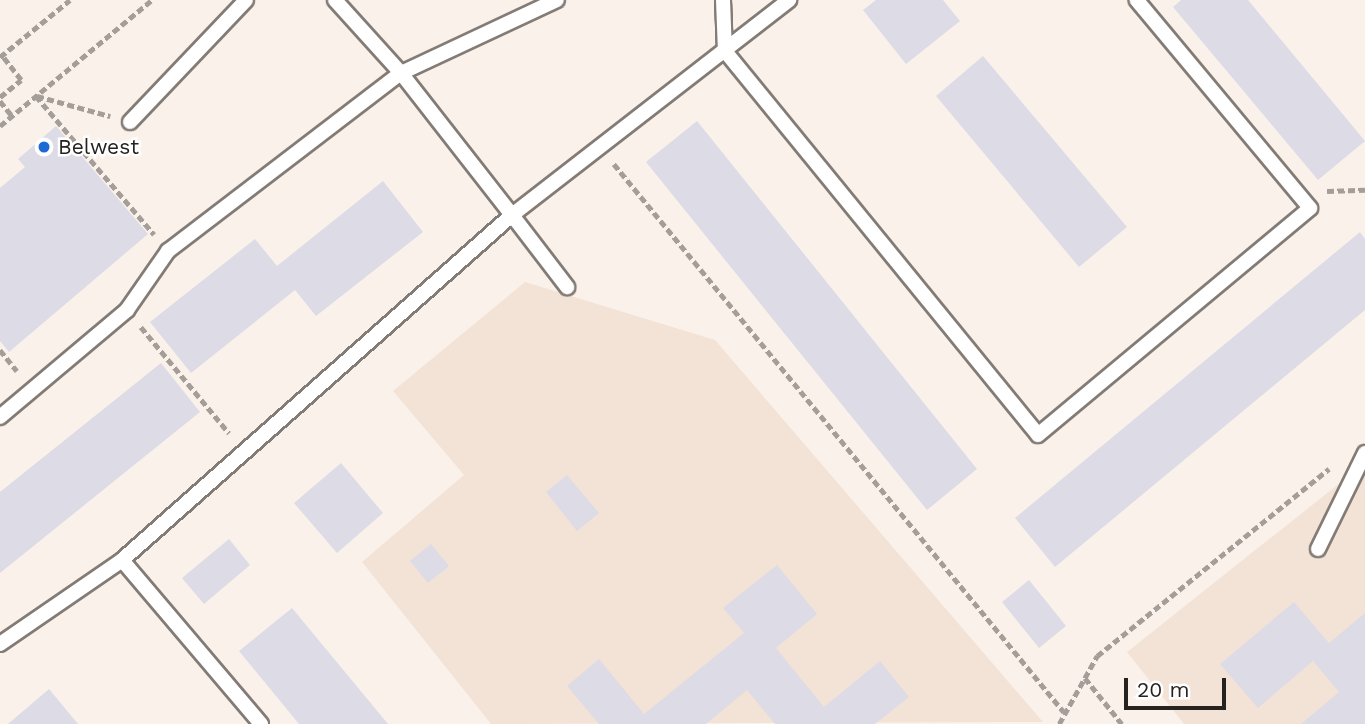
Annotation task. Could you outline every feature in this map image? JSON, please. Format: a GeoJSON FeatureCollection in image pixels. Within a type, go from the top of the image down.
{"type":"FeatureCollection","features":[{"type":"Feature","properties":{"kind":"lane"},"geometry":{"type":"LineString","coordinates":[[131,122],[246,0]]}},
{"type":"Feature","properties":{"kind":"lane"},"geometry":{"type":"LineString","coordinates":[[335,0],[401,74],[566,287]]}},
{"type":"Feature","properties":{"kind":"lane"},"geometry":{"type":"LineString","coordinates":[[0,417],[127,310],[168,251],[401,74],[557,0]]}},
{"type":"Feature","properties":{"kind":"lane"},"geometry":{"type":"LineString","coordinates":[[723,0],[725,51],[1038,435],[1310,208],[1137,0]]}},
{"type":"Feature","properties":{"kind":"lane"},"geometry":{"type":"LineString","coordinates":[[0,644],[122,560],[512,215],[602,149],[789,0]]}},
{"type":"Feature","properties":{"kind":"lane"},"geometry":{"type":"LineString","coordinates":[[1318,549],[1365,453]]}},
{"type":"Feature","properties":{"kind":"lane"},"geometry":{"type":"LineString","coordinates":[[122,560],[261,724]]}},
{"type":"Feature","properties":{"kind":"path"},"geometry":{"type":"LineString","coordinates":[[12,116],[0,99],[21,80],[1,56],[70,0]]}},
{"type":"Feature","properties":{"kind":"path"},"geometry":{"type":"LineString","coordinates":[[0,126],[152,0]]}},
{"type":"Feature","properties":{"kind":"path"},"geometry":{"type":"LineString","coordinates":[[36,96],[131,122]]}},
{"type":"Feature","properties":{"kind":"path"},"geometry":{"type":"LineString","coordinates":[[36,96],[168,251]]}},
{"type":"Feature","properties":{"kind":"path"},"geometry":{"type":"LineString","coordinates":[[602,149],[1064,712]]}},
{"type":"Feature","properties":{"kind":"path"},"geometry":{"type":"LineString","coordinates":[[127,310],[244,452]]}},
{"type":"Feature","properties":{"kind":"path"},"geometry":{"type":"LineString","coordinates":[[1059,724],[1097,656],[1333,466]]}},
{"type":"Feature","properties":{"kind":"path"},"geometry":{"type":"LineString","coordinates":[[1085,678],[1122,724]]}},
{"type":"Feature","properties":{"kind":"shaded area"},"geometry":{"type":"Polygon","coordinates":[[[525,282],[715,340],[1043,722],[491,724],[362,562],[464,475],[393,391],[525,282]]]}},
{"type":"Feature","properties":{"kind":"shaded area"},"geometry":{"type":"Polygon","coordinates":[[[1365,463],[1365,724],[1184,724],[1127,652],[1365,463]]]}},
{"type":"Feature","properties":{"kind":"building"},"geometry":{"type":"Polygon","coordinates":[[[876,0],[943,0],[960,21],[906,64],[863,10],[876,0]]]}},
{"type":"Feature","properties":{"kind":"building"},"geometry":{"type":"Polygon","coordinates":[[[1181,0],[1248,0],[1365,141],[1318,180],[1173,7],[1181,0]]]}},
{"type":"Feature","properties":{"kind":"building"},"geometry":{"type":"Polygon","coordinates":[[[983,56],[1127,227],[1079,267],[936,96],[983,56]]]}},
{"type":"Feature","properties":{"kind":"building"},"geometry":{"type":"Polygon","coordinates":[[[697,121],[977,469],[927,510],[646,162],[697,121]]]}},
{"type":"Feature","properties":{"kind":"building"},"geometry":{"type":"Polygon","coordinates":[[[56,126],[148,234],[9,352],[0,341],[0,188],[25,167],[18,159],[56,126]]]}},
{"type":"Feature","properties":{"kind":"building"},"geometry":{"type":"Polygon","coordinates":[[[383,181],[423,232],[316,316],[295,290],[191,373],[150,322],[255,239],[277,266],[383,181]]]}},
{"type":"Feature","properties":{"kind":"building"},"geometry":{"type":"Polygon","coordinates":[[[1360,232],[1365,239],[1365,310],[1055,567],[1015,518],[1360,232]]]}},
{"type":"Feature","properties":{"kind":"building"},"geometry":{"type":"Polygon","coordinates":[[[161,363],[200,412],[0,573],[0,492],[161,363]]]}},
{"type":"Feature","properties":{"kind":"building"},"geometry":{"type":"Polygon","coordinates":[[[341,463],[383,513],[337,553],[294,503],[341,463]]]}},
{"type":"Feature","properties":{"kind":"building"},"geometry":{"type":"Polygon","coordinates":[[[567,475],[599,513],[577,531],[546,492],[567,475]]]}},
{"type":"Feature","properties":{"kind":"building"},"geometry":{"type":"Polygon","coordinates":[[[229,539],[250,565],[204,604],[182,578],[229,539]]]}},
{"type":"Feature","properties":{"kind":"building"},"geometry":{"type":"Polygon","coordinates":[[[431,544],[449,566],[428,583],[410,561],[431,544]]]}},
{"type":"Feature","properties":{"kind":"building"},"geometry":{"type":"Polygon","coordinates":[[[777,565],[817,614],[776,648],[824,707],[880,661],[909,697],[875,724],[775,724],[747,690],[706,724],[599,724],[567,686],[599,659],[644,714],[744,633],[723,608],[777,565]]]}},
{"type":"Feature","properties":{"kind":"building"},"geometry":{"type":"Polygon","coordinates":[[[1029,580],[1066,626],[1039,648],[1002,602],[1029,580]]]}},
{"type":"Feature","properties":{"kind":"building"},"geometry":{"type":"Polygon","coordinates":[[[1294,602],[1329,643],[1365,613],[1365,724],[1301,724],[1339,692],[1313,661],[1258,708],[1220,664],[1294,602]]]}},
{"type":"Feature","properties":{"kind":"building"},"geometry":{"type":"Polygon","coordinates":[[[292,608],[388,724],[299,724],[239,651],[292,608]]]}},
{"type":"Feature","properties":{"kind":"building"},"geometry":{"type":"Polygon","coordinates":[[[49,689],[78,724],[8,724],[49,689]]]}},
{"type":"Feature","properties":{"kind":"place","name":"Belwest"},"geometry":{"type":"Point","coordinates":[44,147]}}]}
